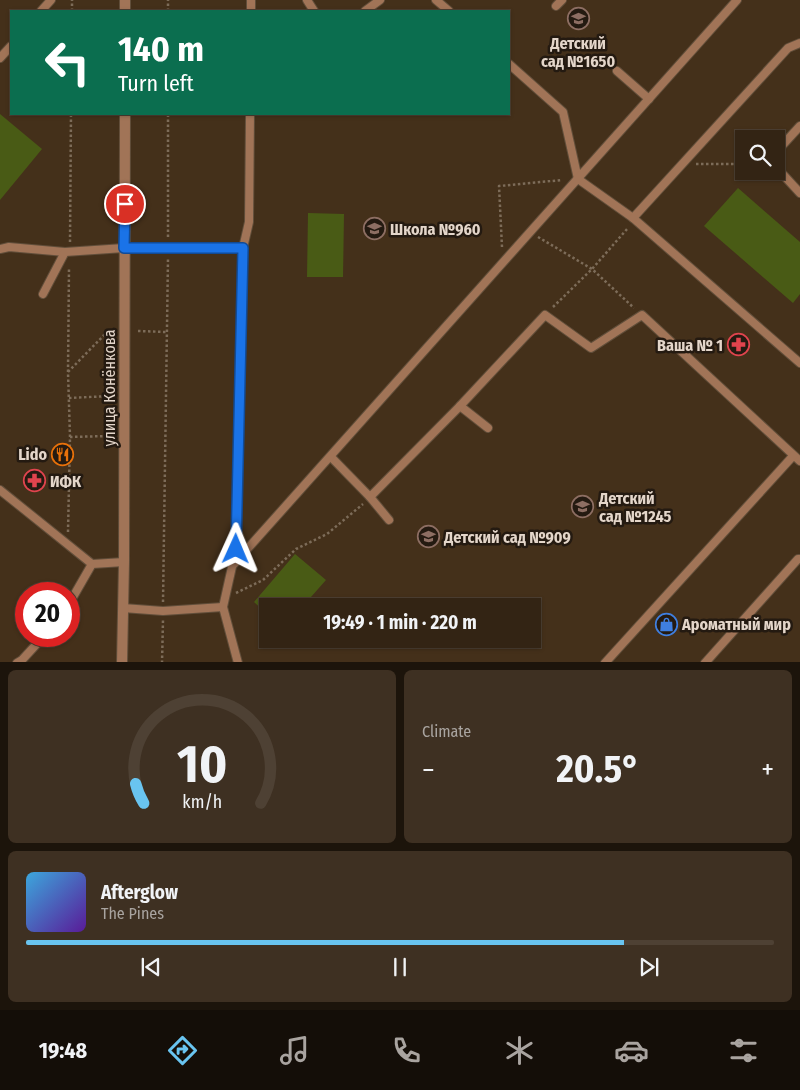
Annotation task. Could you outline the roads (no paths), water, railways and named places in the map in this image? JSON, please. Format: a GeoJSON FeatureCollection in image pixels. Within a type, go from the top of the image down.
{"type":"FeatureCollection","features":[{"type":"Feature","properties":{"kind":"street","name":"улица Конёнкова"},"geometry":{"type":"LineString","coordinates":[[122,662],[125,115]]}},
{"type":"Feature","properties":{"kind":"lane"},"geometry":{"type":"LineString","coordinates":[[42,10],[51,0]]}},
{"type":"Feature","properties":{"kind":"lane"},"geometry":{"type":"LineString","coordinates":[[366,10],[380,0]]}},
{"type":"Feature","properties":{"kind":"lane"},"geometry":{"type":"LineString","coordinates":[[436,0],[448,10]]}},
{"type":"Feature","properties":{"kind":"lane"},"geometry":{"type":"LineString","coordinates":[[234,564],[737,0]]}},
{"type":"Feature","properties":{"kind":"lane"},"geometry":{"type":"LineString","coordinates":[[633,218],[788,48],[800,43]]}},
{"type":"Feature","properties":{"kind":"lane"},"geometry":{"type":"LineString","coordinates":[[0,58],[10,47]]}},
{"type":"Feature","properties":{"kind":"lane"},"geometry":{"type":"LineString","coordinates":[[510,65],[563,112],[578,179],[633,218],[800,363]]}},
{"type":"Feature","properties":{"kind":"lane"},"geometry":{"type":"LineString","coordinates":[[617,70],[649,99]]}},
{"type":"Feature","properties":{"kind":"lane"},"geometry":{"type":"LineString","coordinates":[[238,662],[223,607],[236,549],[243,248],[249,222],[250,115]]}},
{"type":"Feature","properties":{"kind":"lane"},"geometry":{"type":"LineString","coordinates":[[800,126],[778,150],[777,168],[800,193]]}},
{"type":"Feature","properties":{"kind":"lane"},"geometry":{"type":"LineString","coordinates":[[0,249],[10,247],[67,252],[124,248],[243,248]]}},
{"type":"Feature","properties":{"kind":"lane"},"geometry":{"type":"LineString","coordinates":[[43,294],[67,252]]}},
{"type":"Feature","properties":{"kind":"lane"},"geometry":{"type":"LineString","coordinates":[[370,497],[460,406],[545,315],[591,348],[642,315],[800,461]]}},
{"type":"Feature","properties":{"kind":"lane"},"geometry":{"type":"LineString","coordinates":[[460,406],[488,428]]}},
{"type":"Feature","properties":{"kind":"lane"},"geometry":{"type":"LineString","coordinates":[[605,662],[793,456]]}},
{"type":"Feature","properties":{"kind":"lane"},"geometry":{"type":"LineString","coordinates":[[331,457],[370,497],[389,520]]}},
{"type":"Feature","properties":{"kind":"lane"},"geometry":{"type":"LineString","coordinates":[[0,490],[92,564],[124,562]]}},
{"type":"Feature","properties":{"kind":"lane"},"geometry":{"type":"LineString","coordinates":[[705,662],[800,559]]}},
{"type":"Feature","properties":{"kind":"lane"},"geometry":{"type":"LineString","coordinates":[[80,585],[92,564]]}},
{"type":"Feature","properties":{"kind":"lane"},"geometry":{"type":"LineString","coordinates":[[123,608],[163,611],[223,607]]}},
{"type":"Feature","properties":{"kind":"lane"},"geometry":{"type":"LineString","coordinates":[[22,662],[35,647]]}},
{"type":"Feature","properties":{"kind":"place","name":"Детский сад №1650"},"geometry":{"type":"Point","coordinates":[578,19]}},
{"type":"Feature","properties":{"kind":"place","name":"Школа №960"},"geometry":{"type":"Point","coordinates":[374,229]}},
{"type":"Feature","properties":{"kind":"place","name":"Ваша № 1"},"geometry":{"type":"Point","coordinates":[739,345]}},
{"type":"Feature","properties":{"kind":"place","name":"Lido"},"geometry":{"type":"Point","coordinates":[63,454]}},
{"type":"Feature","properties":{"kind":"place","name":"ИФК"},"geometry":{"type":"Point","coordinates":[34,481]}},
{"type":"Feature","properties":{"kind":"place","name":"Детский сад №1245"},"geometry":{"type":"Point","coordinates":[583,507]}},
{"type":"Feature","properties":{"kind":"place","name":"Детский сад №909"},"geometry":{"type":"Point","coordinates":[428,537]}},
{"type":"Feature","properties":{"kind":"place","name":"Ароматный мир"},"geometry":{"type":"Point","coordinates":[666,624]}}]}
